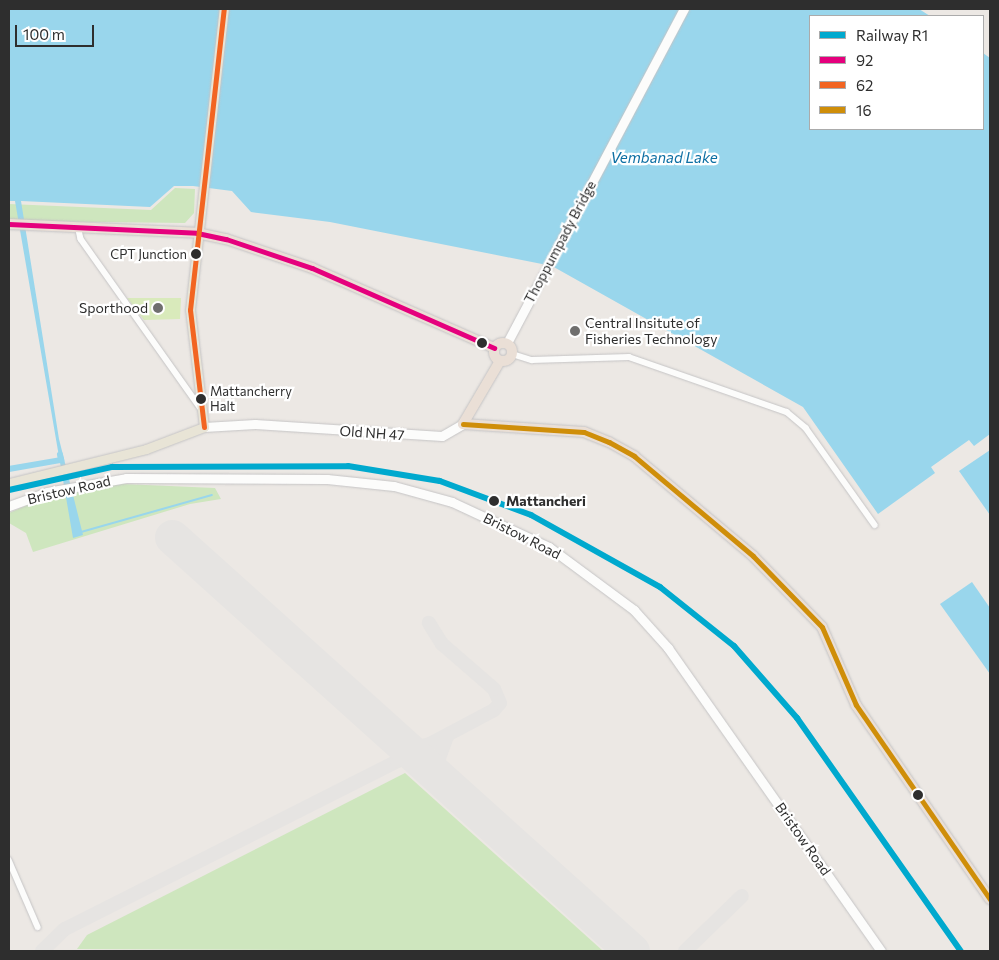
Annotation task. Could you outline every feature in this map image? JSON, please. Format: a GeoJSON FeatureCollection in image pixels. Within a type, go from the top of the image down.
{"type":"FeatureCollection","features":[{"type":"Feature","properties":{"kind":"highway"},"geometry":{"type":"LineString","coordinates":[[9,224],[197,233],[271,252],[494,348],[500,361]]}},
{"type":"Feature","properties":{"kind":"highway"},"geometry":{"type":"LineString","coordinates":[[494,348],[507,343],[512,354],[500,361],[463,424],[584,432],[610,442],[641,461],[753,556],[822,627],[856,705],[990,899]]}},
{"type":"Feature","properties":{"kind":"main road"},"geometry":{"type":"LineString","coordinates":[[204,427],[200,407],[190,310],[197,233],[224,9]]}},
{"type":"Feature","properties":{"kind":"main road","name":"Old NH 47"},"geometry":{"type":"LineString","coordinates":[[9,482],[146,449],[204,427]]}},
{"type":"Feature","properties":{"kind":"street","name":"Thoppumpady Bridge"},"geometry":{"type":"LineString","coordinates":[[507,343],[684,9]]}},
{"type":"Feature","properties":{"kind":"street"},"geometry":{"type":"LineString","coordinates":[[78,226],[82,239],[200,407]]}},
{"type":"Feature","properties":{"kind":"street"},"geometry":{"type":"LineString","coordinates":[[512,354],[532,360],[630,357],[787,412],[806,428],[875,526]]}},
{"type":"Feature","properties":{"kind":"street","name":"Old NH 47"},"geometry":{"type":"LineString","coordinates":[[204,427],[255,424],[442,436],[463,424]]}},
{"type":"Feature","properties":{"kind":"street","name":"Bristow Road"},"geometry":{"type":"LineString","coordinates":[[9,506],[72,486],[126,478],[327,480],[394,486],[452,502],[549,546],[634,610],[668,648],[881,951]]}},
{"type":"Feature","properties":{"kind":"street"},"geometry":{"type":"LineString","coordinates":[[9,860],[12,875],[38,927]]}},
{"type":"Feature","properties":{"kind":"green space"},"geometry":{"type":"Polygon","coordinates":[[[175,188],[195,189],[194,213],[185,223],[9,221],[9,204],[151,210],[175,188]]]}},
{"type":"Feature","properties":{"kind":"green space","name":"Sporthood"},"geometry":{"type":"Polygon","coordinates":[[[127,298],[181,298],[180,319],[144,320],[127,298]]]}},
{"type":"Feature","properties":{"kind":"green space"},"geometry":{"type":"Polygon","coordinates":[[[123,484],[215,488],[221,499],[190,504],[33,552],[26,533],[9,523],[9,513],[48,496],[123,484]]]}},
{"type":"Feature","properties":{"kind":"green space"},"geometry":{"type":"Polygon","coordinates":[[[405,773],[603,951],[77,949],[87,935],[405,773]]]}},
{"type":"Feature","properties":{"kind":"water","name":"Vembanad Lake"},"geometry":{"type":"Polygon","coordinates":[[[9,9],[919,9],[928,15],[809,15],[809,130],[984,130],[984,54],[990,58],[990,434],[974,446],[969,440],[931,467],[935,473],[878,514],[803,407],[552,266],[330,222],[251,212],[232,191],[193,186],[174,186],[150,207],[21,201],[59,439],[83,535],[73,538],[15,201],[9,201],[9,9]]]}},
{"type":"Feature","properties":{"kind":"water"},"geometry":{"type":"Polygon","coordinates":[[[990,450],[990,515],[959,471],[990,450]]]}},
{"type":"Feature","properties":{"kind":"water"},"geometry":{"type":"Polygon","coordinates":[[[972,582],[990,608],[990,674],[940,604],[972,582]]]}},
{"type":"Feature","properties":{"kind":"waterway"},"geometry":{"type":"LineString","coordinates":[[9,469],[61,460],[60,455]]}},
{"type":"Feature","properties":{"kind":"waterway"},"geometry":{"type":"LineString","coordinates":[[81,532],[212,495]]}},
{"type":"Feature","properties":{"kind":"taxiway"},"geometry":{"type":"LineString","coordinates":[[401,742],[418,747],[430,744],[494,710],[500,703],[494,689],[442,644],[429,623]]}},
{"type":"Feature","properties":{"kind":"taxiway"},"geometry":{"type":"LineString","coordinates":[[434,772],[447,736]]}},
{"type":"Feature","properties":{"kind":"taxiway"},"geometry":{"type":"LineString","coordinates":[[42,951],[65,929],[397,761],[405,752],[401,742]]}},
{"type":"Feature","properties":{"kind":"taxiway"},"geometry":{"type":"LineString","coordinates":[[397,761],[412,757],[422,761]]}},
{"type":"Feature","properties":{"kind":"taxiway"},"geometry":{"type":"LineString","coordinates":[[685,951],[742,896]]}},
{"type":"Feature","properties":{"kind":"runway"},"geometry":{"type":"LineString","coordinates":[[172,537],[632,951]]}},
{"type":"Feature","properties":{"kind":"rail line","name":"R1"},"geometry":{"type":"LineString","coordinates":[[9,490],[112,467],[348,466],[440,481],[531,515],[660,587],[734,646],[797,718],[961,951]]}},
{"type":"Feature","properties":{"kind":"transit line","name":"62"},"geometry":{"type":"LineString","coordinates":[[204,427],[190,310],[224,9]]}},
{"type":"Feature","properties":{"kind":"transit line","name":"92"},"geometry":{"type":"LineString","coordinates":[[9,224],[197,233],[226,239],[312,268],[494,348]]}},
{"type":"Feature","properties":{"kind":"transit line","name":"16"},"geometry":{"type":"LineString","coordinates":[[463,424],[584,432],[609,442],[634,456],[753,556],[822,627],[856,705],[990,899]]}},
{"type":"Feature","properties":{"kind":"place","name":"CPT Junction"},"geometry":{"type":"Point","coordinates":[196,254]}},
{"type":"Feature","properties":{"kind":"place","name":"Sporthood"},"geometry":{"type":"Point","coordinates":[158,308]}},
{"type":"Feature","properties":{"kind":"place","name":"Central Insitute of Fisheries Technology"},"geometry":{"type":"Point","coordinates":[575,331]}},
{"type":"Feature","properties":{"kind":"place","name":"Mattancherry Halt"},"geometry":{"type":"Point","coordinates":[201,399]}},
{"type":"Feature","properties":{"kind":"place","name":"Mattancheri"},"geometry":{"type":"Point","coordinates":[494,501]}}]}
